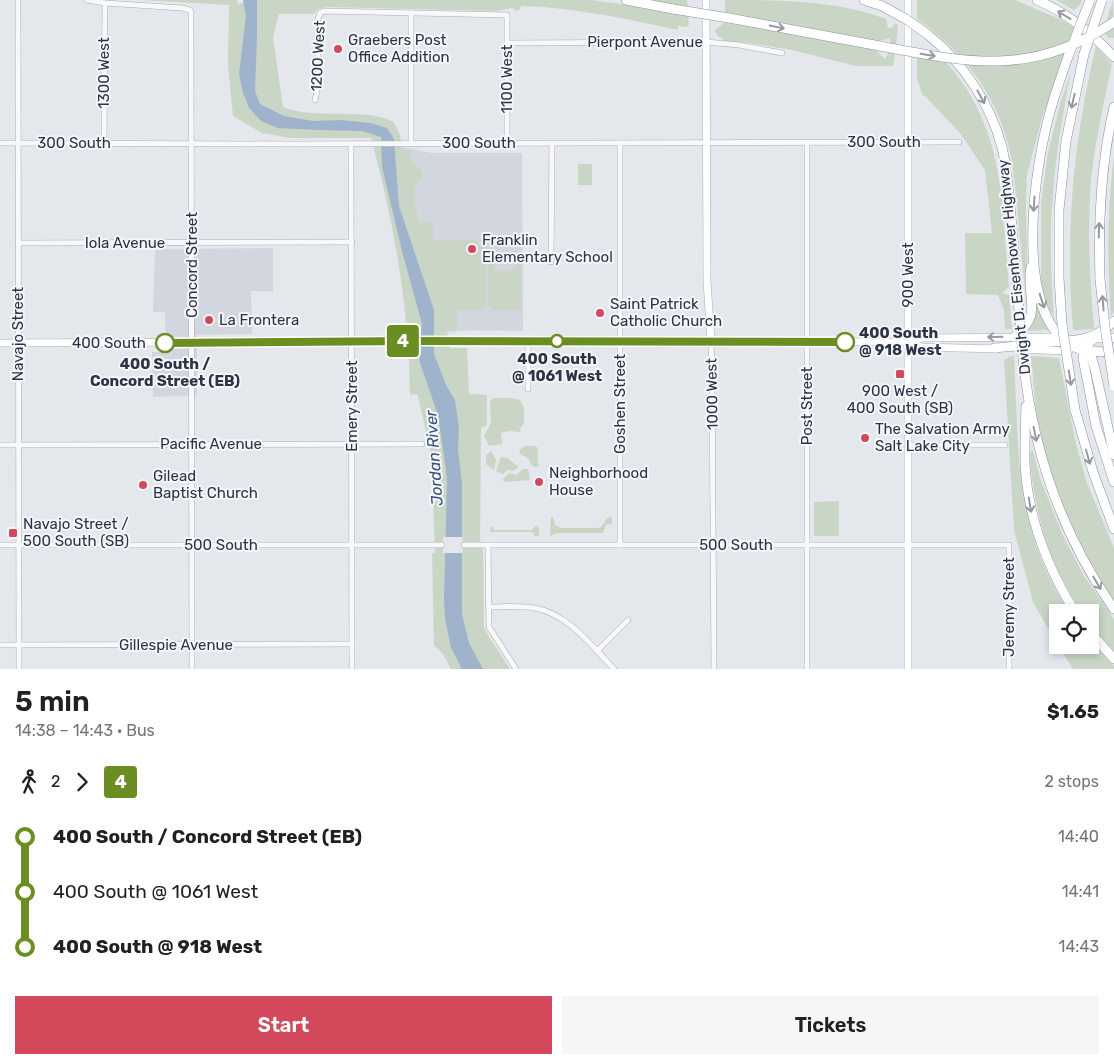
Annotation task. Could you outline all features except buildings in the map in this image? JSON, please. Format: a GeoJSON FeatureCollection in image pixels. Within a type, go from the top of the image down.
{"type":"FeatureCollection","features":[{"type":"Feature","properties":{"kind":"highway"},"geometry":{"type":"LineString","coordinates":[[626,0],[965,61],[1012,61],[1032,58],[1084,40],[1114,22]]}},
{"type":"Feature","properties":{"kind":"highway","name":"Dwight D. Eisenhower Highway"},"geometry":{"type":"LineString","coordinates":[[864,0],[882,6],[906,19],[927,34],[946,51],[971,81],[985,103],[1002,147],[1005,165],[1026,386]]}},
{"type":"Feature","properties":{"kind":"highway"},"geometry":{"type":"LineString","coordinates":[[1037,0],[1085,28],[1114,57]]}},
{"type":"Feature","properties":{"kind":"highway"},"geometry":{"type":"LineString","coordinates":[[1014,337],[1028,325],[1030,319],[1033,212],[1038,172],[1052,106],[1069,54],[1090,0]]}},
{"type":"Feature","properties":{"kind":"highway"},"geometry":{"type":"LineString","coordinates":[[1102,0],[1084,54],[1066,141],[1059,210],[1059,278],[1062,324],[1075,410],[1093,472],[1114,528]]}},
{"type":"Feature","properties":{"kind":"highway"},"geometry":{"type":"LineString","coordinates":[[1114,107],[1107,142],[1100,207],[1099,243],[1105,327],[1114,386]]}},
{"type":"Feature","properties":{"kind":"highway"},"geometry":{"type":"LineString","coordinates":[[1033,259],[1043,307],[1054,328],[1082,344],[1102,352]]}},
{"type":"Feature","properties":{"kind":"highway"},"geometry":{"type":"LineString","coordinates":[[994,348],[1043,343],[1082,344],[1103,331],[1114,321]]}},
{"type":"Feature","properties":{"kind":"highway"},"geometry":{"type":"LineString","coordinates":[[1082,344],[1114,454]]}},
{"type":"Feature","properties":{"kind":"highway"},"geometry":{"type":"LineString","coordinates":[[1082,344],[1096,426],[1114,482]]}},
{"type":"Feature","properties":{"kind":"highway"},"geometry":{"type":"LineString","coordinates":[[1026,386],[1038,449],[1052,492],[1073,542],[1102,593],[1114,609]]}},
{"type":"Feature","properties":{"kind":"highway"},"geometry":{"type":"LineString","coordinates":[[1026,386],[1026,464],[1032,513],[1043,552],[1054,577],[1070,604]]}},
{"type":"Feature","properties":{"kind":"highway"},"geometry":{"type":"LineString","coordinates":[[1099,642],[1114,658]]}},
{"type":"Feature","properties":{"kind":"main road","name":"1000 West"},"geometry":{"type":"LineString","coordinates":[[706,0],[707,281],[711,341]]}},
{"type":"Feature","properties":{"kind":"main road","name":"900 West"},"geometry":{"type":"LineString","coordinates":[[908,0],[908,669]]}},
{"type":"Feature","properties":{"kind":"main road","name":"400 South"},"geometry":{"type":"LineString","coordinates":[[0,344],[351,343],[414,341],[908,342],[922,338],[1014,337],[1082,344]]}},
{"type":"Feature","properties":{"kind":"main road","name":"400 South"},"geometry":{"type":"LineString","coordinates":[[908,342],[922,347],[994,348],[1082,344],[1114,338]]}},
{"type":"Feature","properties":{"kind":"main road"},"geometry":{"type":"LineString","coordinates":[[1102,352],[1114,352]]}},
{"type":"Feature","properties":{"kind":"street","name":"Navajo Street"},"geometry":{"type":"LineString","coordinates":[[18,0],[19,669]]}},
{"type":"Feature","properties":{"kind":"street"},"geometry":{"type":"LineString","coordinates":[[87,0],[105,3]]}},
{"type":"Feature","properties":{"kind":"street","name":"Concord Street"},"geometry":{"type":"LineString","coordinates":[[105,3],[190,10],[192,669]]}},
{"type":"Feature","properties":{"kind":"street","name":"1300 West"},"geometry":{"type":"LineString","coordinates":[[104,143],[105,3]]}},
{"type":"Feature","properties":{"kind":"street","name":"1200 West"},"geometry":{"type":"LineString","coordinates":[[315,100],[318,86],[318,19],[320,13],[328,11],[411,13]]}},
{"type":"Feature","properties":{"kind":"street"},"geometry":{"type":"LineString","coordinates":[[411,13],[411,143]]}},
{"type":"Feature","properties":{"kind":"street","name":"1100 West"},"geometry":{"type":"LineString","coordinates":[[411,13],[507,15],[507,143]]}},
{"type":"Feature","properties":{"kind":"street","name":"Pierpont Avenue"},"geometry":{"type":"LineString","coordinates":[[507,42],[706,42],[740,45],[782,53]]}},
{"type":"Feature","properties":{"kind":"street","name":"Post Street"},"geometry":{"type":"LineString","coordinates":[[807,142],[808,669]]}},
{"type":"Feature","properties":{"kind":"street","name":"300 South"},"geometry":{"type":"LineString","coordinates":[[0,143],[959,142]]}},
{"type":"Feature","properties":{"kind":"street"},"geometry":{"type":"LineString","coordinates":[[551,262],[552,143]]}},
{"type":"Feature","properties":{"kind":"street","name":"Goshen Street"},"geometry":{"type":"LineString","coordinates":[[620,143],[620,545]]}},
{"type":"Feature","properties":{"kind":"street","name":"Emery Street"},"geometry":{"type":"LineString","coordinates":[[351,144],[352,669]]}},
{"type":"Feature","properties":{"kind":"street","name":"Iola Avenue"},"geometry":{"type":"LineString","coordinates":[[18,243],[352,242]]}},
{"type":"Feature","properties":{"kind":"street"},"geometry":{"type":"LineString","coordinates":[[528,341],[528,389]]}},
{"type":"Feature","properties":{"kind":"street","name":"1000 West"},"geometry":{"type":"LineString","coordinates":[[711,341],[714,669]]}},
{"type":"Feature","properties":{"kind":"street","name":"Pacific Avenue"},"geometry":{"type":"LineString","coordinates":[[0,445],[422,444]]}},
{"type":"Feature","properties":{"kind":"street"},"geometry":{"type":"LineString","coordinates":[[908,445],[1005,445]]}},
{"type":"Feature","properties":{"kind":"street","name":"500 South"},"geometry":{"type":"LineString","coordinates":[[0,545],[442,545]]}},
{"type":"Feature","properties":{"kind":"street","name":"500 South"},"geometry":{"type":"LineString","coordinates":[[464,545],[1009,545]]}},
{"type":"Feature","properties":{"kind":"street"},"geometry":{"type":"LineString","coordinates":[[488,545],[488,623],[490,630],[516,669]]}},
{"type":"Feature","properties":{"kind":"street","name":"Jeremy Street"},"geometry":{"type":"LineString","coordinates":[[1009,545],[1010,669]]}},
{"type":"Feature","properties":{"kind":"street"},"geometry":{"type":"LineString","coordinates":[[488,607],[529,607],[550,613],[568,624],[614,669]]}},
{"type":"Feature","properties":{"kind":"street"},"geometry":{"type":"LineString","coordinates":[[597,651],[628,620]]}},
{"type":"Feature","properties":{"kind":"street","name":"Gillespie Avenue"},"geometry":{"type":"LineString","coordinates":[[0,645],[352,644]]}},
{"type":"Feature","properties":{"kind":"shaded area","name":"Franklin Elementary School"},"geometry":{"type":"Polygon","coordinates":[[[402,147],[432,153],[522,153],[523,331],[469,330],[447,332],[431,292],[402,147]]]}},
{"type":"Feature","properties":{"kind":"shaded area"},"geometry":{"type":"Polygon","coordinates":[[[273,248],[273,291],[251,291],[252,334],[197,335],[197,395],[153,397],[152,352],[166,352],[165,312],[153,312],[155,249],[273,248]]]}},
{"type":"Feature","properties":{"kind":"green space"},"geometry":{"type":"Polygon","coordinates":[[[142,0],[237,0],[238,4],[257,0],[590,0],[688,15],[689,25],[686,27],[678,26],[678,30],[580,11],[521,6],[520,9],[515,11],[513,8],[495,11],[328,7],[318,9],[314,14],[279,14],[273,37],[283,107],[310,113],[367,115],[381,117],[394,122],[400,135],[402,149],[410,150],[410,159],[422,172],[422,178],[415,185],[415,206],[420,225],[421,222],[433,222],[433,240],[478,240],[478,246],[486,246],[486,306],[482,310],[457,310],[457,329],[447,331],[450,348],[467,348],[469,394],[487,395],[487,425],[481,428],[480,539],[483,551],[484,627],[510,669],[451,669],[443,654],[434,645],[432,553],[435,553],[432,458],[418,396],[416,394],[410,395],[407,330],[399,265],[387,201],[371,138],[291,138],[262,133],[233,116],[228,65],[229,5],[142,0]]]}},
{"type":"Feature","properties":{"kind":"green space"},"geometry":{"type":"Polygon","coordinates":[[[647,0],[687,0],[688,7],[647,0]]]}},
{"type":"Feature","properties":{"kind":"green space"},"geometry":{"type":"Polygon","coordinates":[[[725,0],[807,2],[867,13],[886,19],[888,28],[892,28],[895,23],[898,25],[896,45],[890,44],[890,38],[877,42],[725,14],[725,0]]]}},
{"type":"Feature","properties":{"kind":"green space"},"geometry":{"type":"Polygon","coordinates":[[[917,0],[1015,0],[1062,20],[1075,28],[1042,118],[1027,175],[1028,311],[1013,170],[1010,152],[999,116],[991,99],[971,69],[946,42],[917,19],[917,0]]]}},
{"type":"Feature","properties":{"kind":"green space"},"geometry":{"type":"Polygon","coordinates":[[[1056,0],[1082,0],[1080,5],[1074,10],[1056,0]]]}},
{"type":"Feature","properties":{"kind":"green space"},"geometry":{"type":"Polygon","coordinates":[[[1113,0],[1114,38],[1109,38],[1103,32],[1113,0]]]}},
{"type":"Feature","properties":{"kind":"green space"},"geometry":{"type":"Polygon","coordinates":[[[725,22],[876,50],[885,59],[889,52],[895,53],[893,66],[856,66],[792,50],[750,43],[723,41],[715,30],[725,22]]]}},
{"type":"Feature","properties":{"kind":"green space"},"geometry":{"type":"Polygon","coordinates":[[[1096,46],[1112,64],[1097,136],[1091,181],[1089,218],[1094,329],[1073,330],[1070,258],[1073,187],[1082,117],[1096,46]]]}},
{"type":"Feature","properties":{"kind":"green space"},"geometry":{"type":"Polygon","coordinates":[[[917,57],[946,62],[966,87],[980,114],[990,140],[997,168],[1001,197],[1009,287],[1002,293],[1009,295],[1012,329],[1005,329],[1004,310],[998,295],[966,294],[965,233],[992,233],[985,170],[960,133],[923,96],[917,79],[917,57]]]}},
{"type":"Feature","properties":{"kind":"green space"},"geometry":{"type":"Polygon","coordinates":[[[1071,72],[1054,179],[1051,256],[1054,317],[1045,301],[1041,287],[1041,204],[1048,152],[1061,101],[1071,72]]]}},
{"type":"Feature","properties":{"kind":"green space"},"geometry":{"type":"Polygon","coordinates":[[[1114,156],[1114,312],[1111,316],[1108,236],[1114,156]]]}},
{"type":"Feature","properties":{"kind":"green space"},"geometry":{"type":"Polygon","coordinates":[[[578,164],[592,164],[592,185],[578,185],[578,164]]]}},
{"type":"Feature","properties":{"kind":"green space"},"geometry":{"type":"Polygon","coordinates":[[[521,263],[522,310],[492,310],[488,305],[488,264],[494,264],[495,271],[515,270],[516,264],[521,263]]]}},
{"type":"Feature","properties":{"kind":"green space"},"geometry":{"type":"Polygon","coordinates":[[[1034,295],[1050,330],[1028,331],[1034,295]]]}},
{"type":"Feature","properties":{"kind":"green space"},"geometry":{"type":"Polygon","coordinates":[[[1014,356],[1019,457],[1029,519],[1038,550],[1051,581],[1064,604],[1049,604],[1049,630],[1033,602],[1014,530],[1004,360],[1014,356]]]}},
{"type":"Feature","properties":{"kind":"green space"},"geometry":{"type":"Polygon","coordinates":[[[1031,356],[1059,358],[1076,444],[1087,483],[1114,548],[1114,601],[1082,551],[1054,488],[1037,422],[1031,356]]]}},
{"type":"Feature","properties":{"kind":"green space"},"geometry":{"type":"Polygon","coordinates":[[[493,398],[520,400],[524,408],[524,424],[520,432],[509,431],[501,433],[502,444],[489,446],[484,436],[491,423],[490,402],[493,398]]]}},
{"type":"Feature","properties":{"kind":"green space"},"geometry":{"type":"Polygon","coordinates":[[[525,446],[535,446],[538,448],[538,467],[533,466],[529,459],[521,454],[519,450],[525,446]]]}},
{"type":"Feature","properties":{"kind":"green space"},"geometry":{"type":"Polygon","coordinates":[[[491,451],[496,460],[494,470],[486,464],[486,455],[491,451]]]}},
{"type":"Feature","properties":{"kind":"green space"},"geometry":{"type":"Polygon","coordinates":[[[1033,451],[1041,481],[1063,536],[1084,576],[1114,619],[1114,651],[1099,634],[1099,604],[1077,604],[1057,568],[1038,513],[1029,452],[1033,451]]]}},
{"type":"Feature","properties":{"kind":"green space"},"geometry":{"type":"Polygon","coordinates":[[[501,457],[507,458],[519,467],[514,471],[508,470],[503,474],[496,471],[501,457]]]}},
{"type":"Feature","properties":{"kind":"green space"},"geometry":{"type":"Polygon","coordinates":[[[523,469],[528,469],[530,480],[504,482],[503,479],[509,473],[516,475],[523,469]]]}},
{"type":"Feature","properties":{"kind":"green space"},"geometry":{"type":"Polygon","coordinates":[[[839,501],[839,536],[814,536],[814,502],[839,501]]]}},
{"type":"Feature","properties":{"kind":"green space"},"geometry":{"type":"Polygon","coordinates":[[[551,517],[553,517],[555,525],[561,528],[598,528],[610,517],[612,518],[612,524],[606,525],[603,533],[557,533],[550,536],[551,517]]]}},
{"type":"Feature","properties":{"kind":"green space"},"geometry":{"type":"Polygon","coordinates":[[[536,525],[539,528],[539,536],[535,536],[532,532],[490,532],[491,527],[494,526],[493,530],[532,530],[536,525]]]}},
{"type":"Feature","properties":{"kind":"green space"},"geometry":{"type":"Polygon","coordinates":[[[1099,650],[1114,666],[1114,669],[1073,669],[1064,654],[1099,654],[1099,650]]]}},
{"type":"Feature","properties":{"kind":"water"},"geometry":{"type":"Polygon","coordinates":[[[243,0],[257,0],[255,91],[260,104],[284,116],[313,121],[340,120],[371,123],[387,128],[394,139],[399,206],[434,310],[434,354],[447,387],[455,400],[459,428],[458,450],[462,483],[462,614],[469,643],[483,669],[462,669],[451,648],[445,618],[447,479],[444,456],[438,415],[420,363],[418,351],[422,324],[382,167],[381,137],[362,131],[278,128],[261,121],[249,108],[243,93],[239,74],[246,16],[243,0]]]}},
{"type":"Feature","properties":{"kind":"pier"},"geometry":{"type":"Polygon","coordinates":[[[443,537],[463,537],[463,553],[443,553],[443,537]]]}},
{"type":"Feature","properties":{"kind":"bus line","name":"4"},"geometry":{"type":"LineString","coordinates":[[165,343],[414,341],[845,342]]}},
{"type":"Feature","properties":{"kind":"place","name":"Graebers Post Office Addition"},"geometry":{"type":"Point","coordinates":[338,49]}},
{"type":"Feature","properties":{"kind":"place","name":"Franklin Elementary School"},"geometry":{"type":"Point","coordinates":[472,249]}},
{"type":"Feature","properties":{"kind":"place","name":"Saint Patrick Catholic Church"},"geometry":{"type":"Point","coordinates":[600,313]}},
{"type":"Feature","properties":{"kind":"place","name":"La Frontera"},"geometry":{"type":"Point","coordinates":[209,320]}},
{"type":"Feature","properties":{"kind":"place","name":"400 South @ 1061 West"},"geometry":{"type":"Point","coordinates":[557,341]}},
{"type":"Feature","properties":{"kind":"place","name":"400 South @ 918 West"},"geometry":{"type":"Point","coordinates":[845,342]}},
{"type":"Feature","properties":{"kind":"place","name":"400 South / Concord Street (EB)"},"geometry":{"type":"Point","coordinates":[165,343]}},
{"type":"Feature","properties":{"kind":"place","name":"900 West / 400 South (SB)"},"geometry":{"type":"Point","coordinates":[900,374]}},
{"type":"Feature","properties":{"kind":"place","name":"The Salvation Army Salt Lake City"},"geometry":{"type":"Point","coordinates":[865,438]}},
{"type":"Feature","properties":{"kind":"place","name":"Neighborhood House"},"geometry":{"type":"Point","coordinates":[539,482]}},
{"type":"Feature","properties":{"kind":"place","name":"Gilead Baptist Church"},"geometry":{"type":"Point","coordinates":[143,485]}},
{"type":"Feature","properties":{"kind":"place","name":"Navajo Street / 500 South (SB)"},"geometry":{"type":"Point","coordinates":[13,533]}},
{"type":"Feature","properties":{"kind":"water label","name":"Jordan River"},"geometry":{"type":"Point","coordinates":[434,458]}}]}
